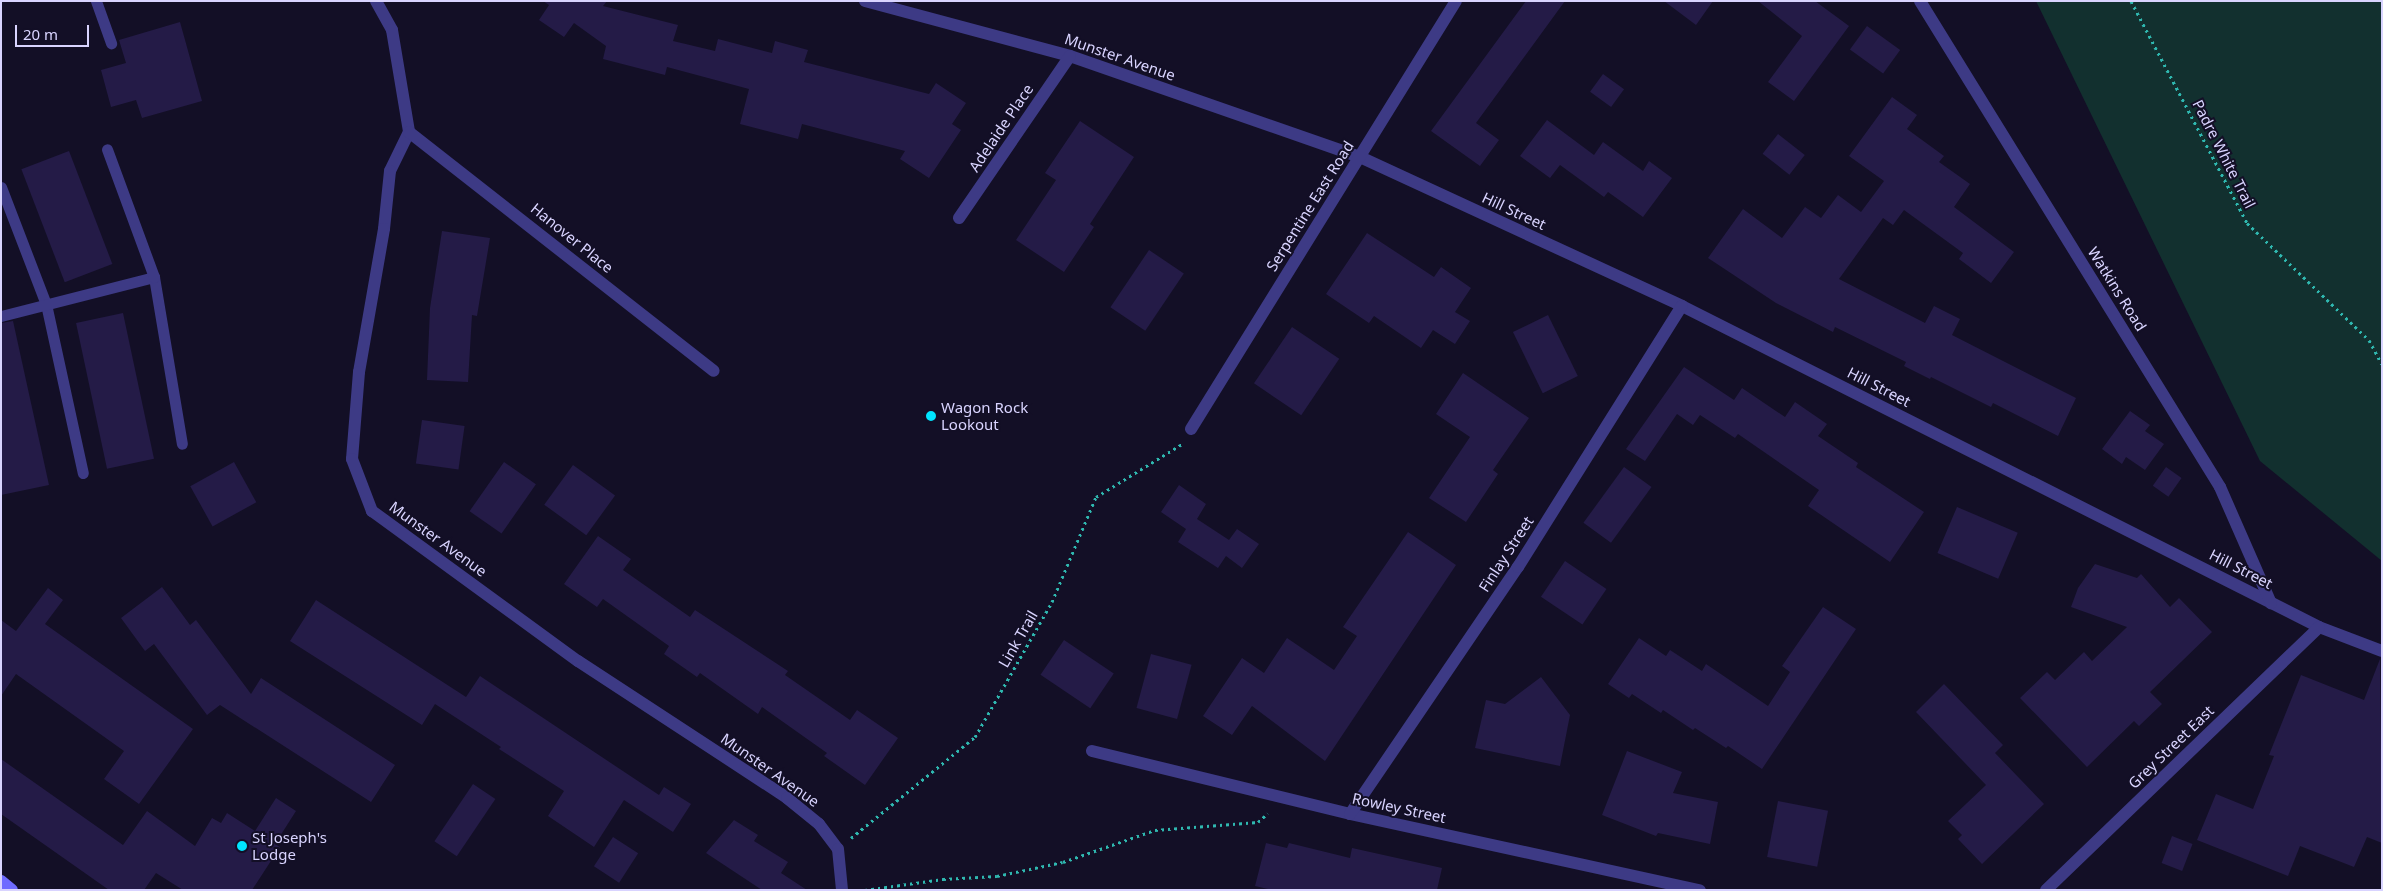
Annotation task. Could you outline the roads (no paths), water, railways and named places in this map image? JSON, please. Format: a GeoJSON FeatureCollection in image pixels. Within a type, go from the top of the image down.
{"type":"FeatureCollection","features":[{"type":"Feature","properties":{"kind":"main road"},"geometry":{"type":"LineString","coordinates":[[1,881],[12,890]]}},
{"type":"Feature","properties":{"kind":"street"},"geometry":{"type":"LineString","coordinates":[[376,1],[392,30],[409,132]]}},
{"type":"Feature","properties":{"kind":"street","name":"Munster Avenue"},"geometry":{"type":"LineString","coordinates":[[865,1],[1070,56],[1360,157]]}},
{"type":"Feature","properties":{"kind":"street","name":"Serpentine East Road"},"geometry":{"type":"LineString","coordinates":[[1191,428],[1456,1]]}},
{"type":"Feature","properties":{"kind":"street","name":"Watkins Road"},"geometry":{"type":"LineString","coordinates":[[1920,1],[2220,487],[2272,603]]}},
{"type":"Feature","properties":{"kind":"street","name":"Adelaide Place"},"geometry":{"type":"LineString","coordinates":[[959,218],[1070,56]]}},
{"type":"Feature","properties":{"kind":"street","name":"Hanover Place"},"geometry":{"type":"LineString","coordinates":[[409,132],[714,371]]}},
{"type":"Feature","properties":{"kind":"street","name":"Munster Avenue"},"geometry":{"type":"LineString","coordinates":[[409,132],[390,171],[384,229],[359,372],[352,459],[372,511],[578,661],[787,798],[819,824],[838,849],[842,890]]}},
{"type":"Feature","properties":{"kind":"street","name":"Hill Street"},"geometry":{"type":"LineString","coordinates":[[1360,157],[1682,306],[2319,627],[2382,651]]}},
{"type":"Feature","properties":{"kind":"street","name":"Finlay Street"},"geometry":{"type":"LineString","coordinates":[[1350,814],[1518,567],[1682,306]]}},
{"type":"Feature","properties":{"kind":"street","name":"Grey Street East"},"geometry":{"type":"LineString","coordinates":[[2046,890],[2319,627]]}},
{"type":"Feature","properties":{"kind":"street","name":"Rowley Street"},"geometry":{"type":"LineString","coordinates":[[1092,751],[1350,814],[1700,890]]}},
{"type":"Feature","properties":{"kind":"lane"},"geometry":{"type":"LineString","coordinates":[[96,1],[111,43]]}},
{"type":"Feature","properties":{"kind":"lane"},"geometry":{"type":"LineString","coordinates":[[107,149],[154,277],[182,444]]}},
{"type":"Feature","properties":{"kind":"lane"},"geometry":{"type":"LineString","coordinates":[[1,187],[46,304],[82,473]]}},
{"type":"Feature","properties":{"kind":"lane"},"geometry":{"type":"LineString","coordinates":[[1,316],[154,277]]}},
{"type":"Feature","properties":{"kind":"place","name":"Wagon Rock Lookout"},"geometry":{"type":"Point","coordinates":[931,416]}},
{"type":"Feature","properties":{"kind":"place","name":"St Joseph's Lodge"},"geometry":{"type":"Point","coordinates":[242,846]}}]}
